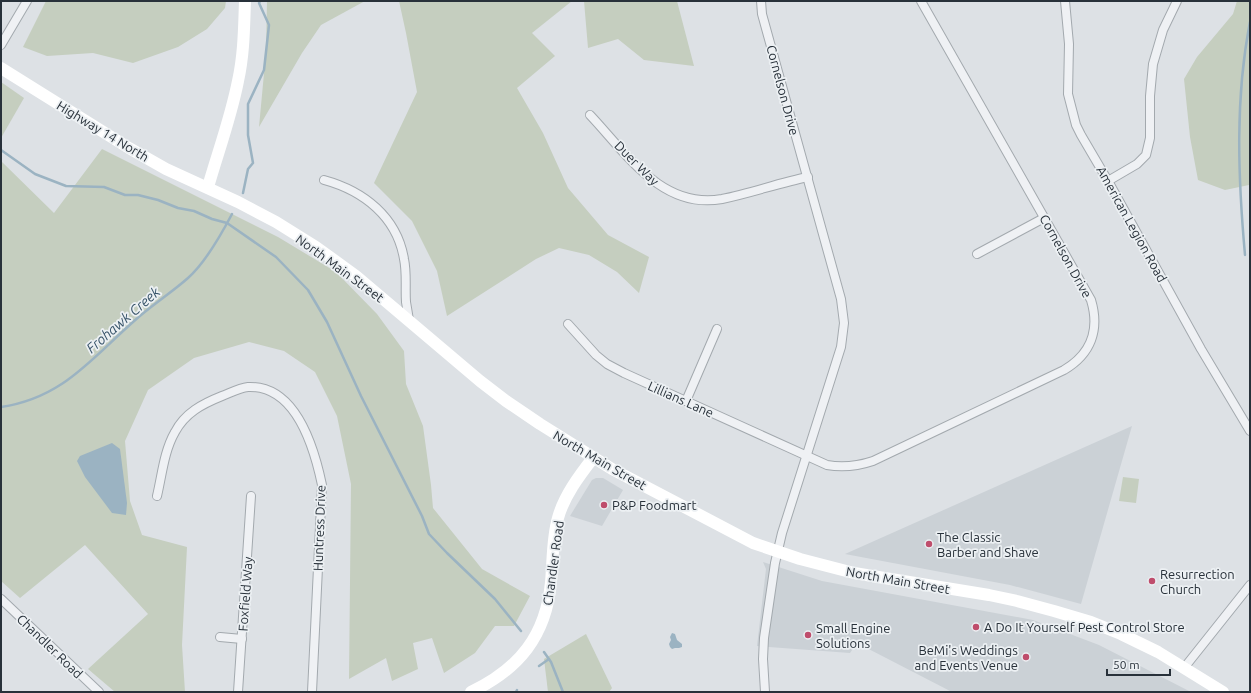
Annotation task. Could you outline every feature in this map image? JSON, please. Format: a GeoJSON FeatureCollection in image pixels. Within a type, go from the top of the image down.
{"type":"FeatureCollection","features":[{"type":"Feature","properties":{"kind":"main road"},"geometry":{"type":"LineString","coordinates":[[208,187],[238,81],[243,49],[245,1]]}},
{"type":"Feature","properties":{"kind":"main road","name":"Highway 14 North"},"geometry":{"type":"LineString","coordinates":[[1,68],[129,148],[166,169],[208,187]]}},
{"type":"Feature","properties":{"kind":"main road","name":"North Main Street"},"geometry":{"type":"LineString","coordinates":[[208,187],[276,222],[316,247],[356,276],[474,376],[506,401],[593,458],[753,543],[800,560],[854,574],[989,595],[1047,608],[1091,622],[1121,634],[1158,652],[1223,692]]}},
{"type":"Feature","properties":{"kind":"main road","name":"Chandler Road"},"geometry":{"type":"LineString","coordinates":[[472,692],[496,679],[510,669],[521,657],[544,620],[550,594],[554,540],[558,518],[567,496],[593,458]]}},
{"type":"Feature","properties":{"kind":"street"},"geometry":{"type":"LineString","coordinates":[[1,45],[27,1]]}},
{"type":"Feature","properties":{"kind":"street","name":"Cornelson Drive"},"geometry":{"type":"LineString","coordinates":[[761,1],[762,14],[841,299],[844,322],[841,347],[782,533],[772,575],[764,638],[763,658],[765,692]]}},
{"type":"Feature","properties":{"kind":"street","name":"Cornelson Drive"},"geometry":{"type":"LineString","coordinates":[[806,455],[832,466],[844,467],[862,465],[1064,370],[1080,358],[1088,348],[1093,336],[1095,322],[1093,307],[1088,295],[921,1]]}},
{"type":"Feature","properties":{"kind":"street","name":"American Legion Road"},"geometry":{"type":"LineString","coordinates":[[1065,1],[1069,44],[1068,83],[1070,103],[1076,125],[1201,349],[1250,431]]}},
{"type":"Feature","properties":{"kind":"street"},"geometry":{"type":"LineString","coordinates":[[1108,181],[1137,164],[1146,155],[1150,138],[1150,96],[1153,64],[1163,30],[1177,1]]}},
{"type":"Feature","properties":{"kind":"street","name":"Duer Way"},"geometry":{"type":"LineString","coordinates":[[590,115],[648,177],[666,190],[686,197],[703,200],[721,199],[808,177]]}},
{"type":"Feature","properties":{"kind":"street"},"geometry":{"type":"LineString","coordinates":[[324,180],[332,182],[365,198],[379,210],[390,224],[398,240],[404,259],[406,301],[409,320]]}},
{"type":"Feature","properties":{"kind":"street"},"geometry":{"type":"LineString","coordinates":[[977,254],[1044,218]]}},
{"type":"Feature","properties":{"kind":"street","name":"Lillians Lane"},"geometry":{"type":"LineString","coordinates":[[568,324],[592,351],[608,364],[624,373],[806,455]]}},
{"type":"Feature","properties":{"kind":"street"},"geometry":{"type":"LineString","coordinates":[[686,401],[717,329]]}},
{"type":"Feature","properties":{"kind":"street","name":"Huntress Drive"},"geometry":{"type":"LineString","coordinates":[[158,496],[169,444],[180,423],[188,414],[198,407],[246,387],[268,390],[279,396],[296,414],[309,440],[319,469],[322,484],[312,692]]}},
{"type":"Feature","properties":{"kind":"street","name":"Foxfield Way"},"geometry":{"type":"LineString","coordinates":[[238,692],[251,496]]}},
{"type":"Feature","properties":{"kind":"street"},"geometry":{"type":"LineString","coordinates":[[1184,668],[1250,586]]}},
{"type":"Feature","properties":{"kind":"street","name":"Chandler Road"},"geometry":{"type":"LineString","coordinates":[[1,599],[99,692]]}},
{"type":"Feature","properties":{"kind":"street"},"geometry":{"type":"LineString","coordinates":[[220,637],[242,639]]}},
{"type":"Feature","properties":{"kind":"shaded area"},"geometry":{"type":"Polygon","coordinates":[[[1132,426],[1081,604],[1010,585],[845,554],[1132,426]]]}},
{"type":"Feature","properties":{"kind":"shaded area"},"geometry":{"type":"Polygon","coordinates":[[[596,478],[603,478],[623,490],[602,526],[570,516],[592,480],[596,478]]]}},
{"type":"Feature","properties":{"kind":"shaded area"},"geometry":{"type":"Polygon","coordinates":[[[763,562],[822,581],[1033,620],[1099,645],[1191,692],[952,692],[857,643],[850,653],[757,646],[766,569],[763,562]]]}},
{"type":"Feature","properties":{"kind":"green space"},"geometry":{"type":"Polygon","coordinates":[[[46,1],[226,1],[225,8],[207,29],[178,47],[133,63],[93,53],[47,56],[23,47],[46,1]]]}},
{"type":"Feature","properties":{"kind":"green space"},"geometry":{"type":"Polygon","coordinates":[[[267,1],[365,1],[321,25],[302,53],[259,127],[266,52],[267,1]]]}},
{"type":"Feature","properties":{"kind":"green space"},"geometry":{"type":"Polygon","coordinates":[[[399,1],[572,1],[532,33],[555,56],[517,88],[543,133],[568,188],[608,235],[649,257],[639,293],[617,272],[589,255],[559,248],[536,259],[447,316],[437,271],[412,221],[374,183],[417,92],[399,1]]]}},
{"type":"Feature","properties":{"kind":"green space"},"geometry":{"type":"Polygon","coordinates":[[[584,1],[677,1],[694,66],[644,60],[618,39],[588,48],[584,1]]]}},
{"type":"Feature","properties":{"kind":"green space"},"geometry":{"type":"Polygon","coordinates":[[[1237,1],[1250,1],[1250,182],[1249,185],[1225,190],[1198,180],[1190,137],[1184,79],[1197,57],[1233,14],[1237,1]]]}},
{"type":"Feature","properties":{"kind":"green space"},"geometry":{"type":"Polygon","coordinates":[[[1,82],[24,98],[1,138],[1,82]]]}},
{"type":"Feature","properties":{"kind":"green space"},"geometry":{"type":"Polygon","coordinates":[[[102,149],[278,237],[336,272],[377,314],[404,351],[406,384],[423,426],[433,508],[482,569],[530,596],[514,626],[495,626],[475,653],[444,673],[432,638],[413,643],[418,669],[392,681],[386,658],[349,679],[351,484],[337,416],[315,372],[284,351],[249,342],[194,358],[148,390],[125,441],[130,501],[142,535],[187,547],[182,645],[185,692],[115,692],[88,669],[148,614],[85,545],[20,598],[1,581],[1,161],[54,213],[102,149]]]}},
{"type":"Feature","properties":{"kind":"green space"},"geometry":{"type":"Polygon","coordinates":[[[1123,477],[1139,479],[1136,503],[1119,501],[1123,477]]]}},
{"type":"Feature","properties":{"kind":"green space"},"geometry":{"type":"Polygon","coordinates":[[[586,634],[612,688],[609,692],[548,692],[544,659],[586,634]]]}},
{"type":"Feature","properties":{"kind":"water"},"geometry":{"type":"Polygon","coordinates":[[[112,443],[120,449],[127,503],[126,515],[112,513],[85,477],[77,461],[80,456],[112,443]]]}},
{"type":"Feature","properties":{"kind":"water"},"geometry":{"type":"Polygon","coordinates":[[[672,633],[675,634],[677,640],[682,644],[682,647],[672,649],[670,647],[670,637],[672,633]]]}},
{"type":"Feature","properties":{"kind":"waterway","name":"Frohawk Creek"},"geometry":{"type":"LineString","coordinates":[[243,193],[248,169],[253,163],[248,135],[248,104],[264,70],[269,25],[259,3],[260,1]]}},
{"type":"Feature","properties":{"kind":"waterway"},"geometry":{"type":"LineString","coordinates":[[1245,255],[1239,138],[1242,80],[1250,22]]}},
{"type":"Feature","properties":{"kind":"waterway"},"geometry":{"type":"LineString","coordinates":[[1,150],[35,174],[66,186],[104,187],[125,195],[138,195],[158,200],[178,208],[194,211],[212,219],[227,223],[276,257],[308,290],[327,322],[361,396],[422,516],[429,534],[495,599],[521,631]]}},
{"type":"Feature","properties":{"kind":"waterway","name":"Frohawk Creek"},"geometry":{"type":"LineString","coordinates":[[1,407],[22,402],[41,395],[74,375],[140,316],[194,272],[213,248],[232,214]]}},
{"type":"Feature","properties":{"kind":"waterway"},"geometry":{"type":"LineString","coordinates":[[544,652],[551,662],[563,692]]}},
{"type":"Feature","properties":{"kind":"waterway"},"geometry":{"type":"LineString","coordinates":[[539,666],[549,659]]}},
{"type":"Feature","properties":{"kind":"place","name":"P&P Foodmart"},"geometry":{"type":"Point","coordinates":[604,505]}},
{"type":"Feature","properties":{"kind":"place","name":"The Classic Barber and Shave"},"geometry":{"type":"Point","coordinates":[929,544]}},
{"type":"Feature","properties":{"kind":"place","name":"Resurrection Church"},"geometry":{"type":"Point","coordinates":[1152,581]}},
{"type":"Feature","properties":{"kind":"place","name":"A Do It Yourself Pest Control Store"},"geometry":{"type":"Point","coordinates":[976,627]}},
{"type":"Feature","properties":{"kind":"place","name":"Small Engine Solutions"},"geometry":{"type":"Point","coordinates":[808,635]}},
{"type":"Feature","properties":{"kind":"place","name":"BeMi's Weddings and Events Venue"},"geometry":{"type":"Point","coordinates":[1026,657]}}]}
